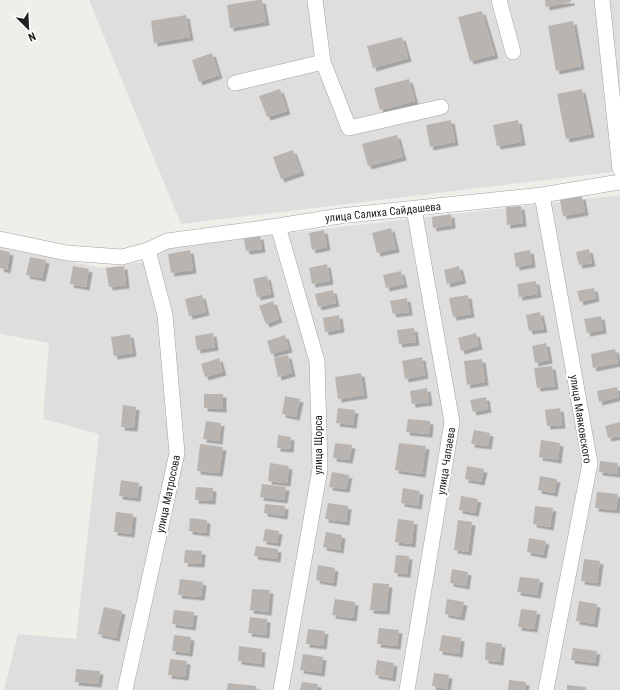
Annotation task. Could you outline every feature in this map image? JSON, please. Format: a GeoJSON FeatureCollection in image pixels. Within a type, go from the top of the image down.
{"type":"FeatureCollection","features":[{"type":"Feature","properties":{"kind":"street"},"geometry":{"type":"LineString","coordinates":[[315,0],[323,62],[349,128],[441,107]]}},
{"type":"Feature","properties":{"kind":"street"},"geometry":{"type":"LineString","coordinates":[[499,0],[513,52]]}},
{"type":"Feature","properties":{"kind":"street"},"geometry":{"type":"LineString","coordinates":[[602,0],[620,169]]}},
{"type":"Feature","properties":{"kind":"street"},"geometry":{"type":"LineString","coordinates":[[235,83],[323,62]]}},
{"type":"Feature","properties":{"kind":"street","name":"улица Салиха Сайдашева"},"geometry":{"type":"LineString","coordinates":[[0,239],[75,253],[122,257],[148,250],[166,241],[340,216],[542,195],[620,182]]}},
{"type":"Feature","properties":{"kind":"street","name":"улица Маяковского"},"geometry":{"type":"LineString","coordinates":[[542,195],[590,463],[546,690]]}},
{"type":"Feature","properties":{"kind":"street","name":"улица Чапаева"},"geometry":{"type":"LineString","coordinates":[[408,690],[452,422],[414,209]]}},
{"type":"Feature","properties":{"kind":"street","name":"улица Щорса"},"geometry":{"type":"LineString","coordinates":[[278,226],[317,361],[320,468],[281,690]]}},
{"type":"Feature","properties":{"kind":"street","name":"улица Матросова"},"geometry":{"type":"LineString","coordinates":[[125,690],[178,453],[165,315],[148,250]]}},
{"type":"Feature","properties":{"kind":"shaded area"},"geometry":{"type":"Polygon","coordinates":[[[89,0],[620,0],[620,171],[181,224],[89,0]]]}},
{"type":"Feature","properties":{"kind":"shaded area"},"geometry":{"type":"Polygon","coordinates":[[[620,195],[620,690],[4,690],[18,634],[76,639],[99,434],[43,419],[49,343],[0,334],[0,246],[101,268],[157,260],[158,248],[620,195]]]}},
{"type":"Feature","properties":{"kind":"building"},"geometry":{"type":"Polygon","coordinates":[[[262,0],[266,22],[230,28],[227,5],[262,0]]]}},
{"type":"Feature","properties":{"kind":"building"},"geometry":{"type":"Polygon","coordinates":[[[545,0],[571,0],[571,2],[546,7],[545,0]]]}},
{"type":"Feature","properties":{"kind":"building"},"geometry":{"type":"Polygon","coordinates":[[[482,11],[495,55],[470,61],[458,17],[482,11]]]}},
{"type":"Feature","properties":{"kind":"building"},"geometry":{"type":"Polygon","coordinates":[[[186,15],[190,37],[154,43],[151,21],[186,15]]]}},
{"type":"Feature","properties":{"kind":"building"},"geometry":{"type":"Polygon","coordinates":[[[573,21],[581,66],[556,71],[548,26],[573,21]]]}},
{"type":"Feature","properties":{"kind":"building"},"geometry":{"type":"Polygon","coordinates":[[[402,37],[408,58],[373,68],[367,46],[402,37]]]}},
{"type":"Feature","properties":{"kind":"building"},"geometry":{"type":"Polygon","coordinates":[[[212,53],[219,75],[199,82],[192,60],[212,53]]]}},
{"type":"Feature","properties":{"kind":"building"},"geometry":{"type":"Polygon","coordinates":[[[409,79],[415,101],[380,110],[374,88],[409,79]]]}},
{"type":"Feature","properties":{"kind":"building"},"geometry":{"type":"Polygon","coordinates":[[[280,89],[287,111],[267,117],[259,96],[280,89]]]}},
{"type":"Feature","properties":{"kind":"building"},"geometry":{"type":"Polygon","coordinates":[[[582,89],[591,134],[566,139],[557,94],[582,89]]]}},
{"type":"Feature","properties":{"kind":"building"},"geometry":{"type":"Polygon","coordinates":[[[451,120],[455,142],[430,147],[426,125],[451,120]]]}},
{"type":"Feature","properties":{"kind":"building"},"geometry":{"type":"Polygon","coordinates":[[[518,120],[522,142],[497,146],[493,125],[518,120]]]}},
{"type":"Feature","properties":{"kind":"building"},"geometry":{"type":"Polygon","coordinates":[[[397,135],[403,157],[368,166],[362,144],[397,135]]]}},
{"type":"Feature","properties":{"kind":"building"},"geometry":{"type":"Polygon","coordinates":[[[293,150],[301,172],[281,179],[273,157],[293,150]]]}},
{"type":"Feature","properties":{"kind":"building"},"geometry":{"type":"Polygon","coordinates":[[[582,196],[585,212],[563,216],[560,200],[582,196]]]}},
{"type":"Feature","properties":{"kind":"building"},"geometry":{"type":"Polygon","coordinates":[[[521,206],[523,223],[507,225],[506,207],[521,206]]]}},
{"type":"Feature","properties":{"kind":"building"},"geometry":{"type":"Polygon","coordinates":[[[451,214],[452,225],[433,228],[432,217],[451,214]]]}},
{"type":"Feature","properties":{"kind":"building"},"geometry":{"type":"Polygon","coordinates":[[[391,228],[396,249],[377,253],[372,233],[391,228]]]}},
{"type":"Feature","properties":{"kind":"building"},"geometry":{"type":"Polygon","coordinates":[[[324,230],[327,247],[312,250],[309,233],[324,230]]]}},
{"type":"Feature","properties":{"kind":"building"},"geometry":{"type":"Polygon","coordinates":[[[260,236],[262,249],[246,251],[244,239],[260,236]]]}},
{"type":"Feature","properties":{"kind":"building"},"geometry":{"type":"Polygon","coordinates":[[[589,249],[592,263],[579,265],[576,252],[589,249]]]}},
{"type":"Feature","properties":{"kind":"building"},"geometry":{"type":"Polygon","coordinates":[[[0,250],[10,252],[7,270],[0,268],[0,250]]]}},
{"type":"Feature","properties":{"kind":"building"},"geometry":{"type":"Polygon","coordinates":[[[190,250],[193,270],[171,273],[168,254],[190,250]]]}},
{"type":"Feature","properties":{"kind":"building"},"geometry":{"type":"Polygon","coordinates":[[[530,250],[532,264],[516,267],[514,253],[530,250]]]}},
{"type":"Feature","properties":{"kind":"building"},"geometry":{"type":"Polygon","coordinates":[[[30,257],[46,260],[42,278],[26,275],[30,257]]]}},
{"type":"Feature","properties":{"kind":"building"},"geometry":{"type":"Polygon","coordinates":[[[327,264],[330,281],[312,284],[309,268],[327,264]]]}},
{"type":"Feature","properties":{"kind":"building"},"geometry":{"type":"Polygon","coordinates":[[[73,266],[89,269],[86,287],[70,284],[73,266]]]}},
{"type":"Feature","properties":{"kind":"building"},"geometry":{"type":"Polygon","coordinates":[[[124,266],[126,285],[109,287],[106,268],[124,266]]]}},
{"type":"Feature","properties":{"kind":"building"},"geometry":{"type":"Polygon","coordinates":[[[459,266],[463,280],[447,284],[444,270],[459,266]]]}},
{"type":"Feature","properties":{"kind":"building"},"geometry":{"type":"Polygon","coordinates":[[[401,271],[404,284],[386,288],[383,275],[401,271]]]}},
{"type":"Feature","properties":{"kind":"building"},"geometry":{"type":"Polygon","coordinates":[[[267,276],[271,294],[257,297],[253,279],[267,276]]]}},
{"type":"Feature","properties":{"kind":"building"},"geometry":{"type":"Polygon","coordinates":[[[536,281],[538,294],[519,297],[517,284],[536,281]]]}},
{"type":"Feature","properties":{"kind":"building"},"geometry":{"type":"Polygon","coordinates":[[[594,288],[596,298],[580,302],[577,291],[594,288]]]}},
{"type":"Feature","properties":{"kind":"building"},"geometry":{"type":"Polygon","coordinates":[[[333,290],[336,303],[318,307],[315,294],[333,290]]]}},
{"type":"Feature","properties":{"kind":"building"},"geometry":{"type":"Polygon","coordinates":[[[202,295],[206,312],[189,316],[185,299],[202,295]]]}},
{"type":"Feature","properties":{"kind":"building"},"geometry":{"type":"Polygon","coordinates":[[[468,295],[471,314],[453,317],[449,298],[468,295]]]}},
{"type":"Feature","properties":{"kind":"building"},"geometry":{"type":"Polygon","coordinates":[[[407,298],[409,312],[393,314],[390,301],[407,298]]]}},
{"type":"Feature","properties":{"kind":"building"},"geometry":{"type":"Polygon","coordinates":[[[273,301],[279,319],[266,324],[259,306],[273,301]]]}},
{"type":"Feature","properties":{"kind":"building"},"geometry":{"type":"Polygon","coordinates":[[[540,312],[544,329],[529,331],[526,315],[540,312]]]}},
{"type":"Feature","properties":{"kind":"building"},"geometry":{"type":"Polygon","coordinates":[[[339,315],[341,329],[325,332],[323,318],[339,315]]]}},
{"type":"Feature","properties":{"kind":"building"},"geometry":{"type":"Polygon","coordinates":[[[601,316],[603,330],[587,333],[584,319],[601,316]]]}},
{"type":"Feature","properties":{"kind":"building"},"geometry":{"type":"Polygon","coordinates":[[[414,328],[416,342],[399,344],[397,330],[414,328]]]}},
{"type":"Feature","properties":{"kind":"building"},"geometry":{"type":"Polygon","coordinates":[[[213,333],[215,347],[197,350],[195,336],[213,333]]]}},
{"type":"Feature","properties":{"kind":"building"},"geometry":{"type":"Polygon","coordinates":[[[476,333],[479,346],[461,351],[458,338],[476,333]]]}},
{"type":"Feature","properties":{"kind":"building"},"geometry":{"type":"Polygon","coordinates":[[[130,334],[133,353],[114,356],[111,337],[130,334]]]}},
{"type":"Feature","properties":{"kind":"building"},"geometry":{"type":"Polygon","coordinates":[[[285,335],[289,349],[271,354],[267,341],[285,335]]]}},
{"type":"Feature","properties":{"kind":"building"},"geometry":{"type":"Polygon","coordinates":[[[546,343],[549,360],[535,363],[532,346],[546,343]]]}},
{"type":"Feature","properties":{"kind":"building"},"geometry":{"type":"Polygon","coordinates":[[[615,349],[618,363],[593,368],[591,354],[615,349]]]}},
{"type":"Feature","properties":{"kind":"building"},"geometry":{"type":"Polygon","coordinates":[[[288,355],[292,373],[278,377],[274,358],[288,355]]]}},
{"type":"Feature","properties":{"kind":"building"},"geometry":{"type":"Polygon","coordinates":[[[422,357],[425,375],[405,379],[402,361],[422,357]]]}},
{"type":"Feature","properties":{"kind":"building"},"geometry":{"type":"Polygon","coordinates":[[[219,358],[223,372],[205,377],[201,364],[219,358]]]}},
{"type":"Feature","properties":{"kind":"building"},"geometry":{"type":"Polygon","coordinates":[[[482,359],[485,382],[467,385],[464,361],[482,359]]]}},
{"type":"Feature","properties":{"kind":"building"},"geometry":{"type":"Polygon","coordinates":[[[552,366],[555,386],[537,388],[534,368],[552,366]]]}},
{"type":"Feature","properties":{"kind":"building"},"geometry":{"type":"Polygon","coordinates":[[[361,373],[364,395],[338,399],[335,377],[361,373]]]}},
{"type":"Feature","properties":{"kind":"building"},"geometry":{"type":"Polygon","coordinates":[[[617,387],[619,397],[599,402],[597,391],[617,387]]]}},
{"type":"Feature","properties":{"kind":"building"},"geometry":{"type":"Polygon","coordinates":[[[427,388],[429,402],[412,404],[410,391],[427,388]]]}},
{"type":"Feature","properties":{"kind":"building"},"geometry":{"type":"Polygon","coordinates":[[[204,394],[223,394],[223,409],[204,408],[204,394]]]}},
{"type":"Feature","properties":{"kind":"building"},"geometry":{"type":"Polygon","coordinates":[[[285,396],[300,399],[296,417],[282,414],[285,396]]]}},
{"type":"Feature","properties":{"kind":"building"},"geometry":{"type":"Polygon","coordinates":[[[486,397],[488,409],[473,412],[470,400],[486,397]]]}},
{"type":"Feature","properties":{"kind":"building"},"geometry":{"type":"Polygon","coordinates":[[[123,405],[136,407],[134,428],[121,427],[123,405]]]}},
{"type":"Feature","properties":{"kind":"building"},"geometry":{"type":"Polygon","coordinates":[[[338,408],[355,410],[353,425],[336,423],[338,408]]]}},
{"type":"Feature","properties":{"kind":"building"},"geometry":{"type":"Polygon","coordinates":[[[560,408],[562,425],[547,426],[545,410],[560,408]]]}},
{"type":"Feature","properties":{"kind":"building"},"geometry":{"type":"Polygon","coordinates":[[[408,419],[430,421],[429,434],[406,432],[408,419]]]}},
{"type":"Feature","properties":{"kind":"building"},"geometry":{"type":"Polygon","coordinates":[[[206,421],[221,423],[219,441],[203,439],[206,421]]]}},
{"type":"Feature","properties":{"kind":"building"},"geometry":{"type":"Polygon","coordinates":[[[620,422],[620,436],[608,438],[605,426],[620,422]]]}},
{"type":"Feature","properties":{"kind":"building"},"geometry":{"type":"Polygon","coordinates":[[[474,430],[490,433],[488,446],[471,444],[474,430]]]}},
{"type":"Feature","properties":{"kind":"building"},"geometry":{"type":"Polygon","coordinates":[[[278,435],[291,437],[290,449],[277,448],[278,435]]]}},
{"type":"Feature","properties":{"kind":"building"},"geometry":{"type":"Polygon","coordinates":[[[541,440],[560,443],[558,460],[539,457],[541,440]]]}},
{"type":"Feature","properties":{"kind":"building"},"geometry":{"type":"Polygon","coordinates":[[[335,443],[352,445],[349,460],[333,458],[335,443]]]}},
{"type":"Feature","properties":{"kind":"building"},"geometry":{"type":"Polygon","coordinates":[[[399,443],[426,446],[422,474],[395,470],[399,443]]]}},
{"type":"Feature","properties":{"kind":"building"},"geometry":{"type":"Polygon","coordinates":[[[200,444],[223,447],[219,473],[197,471],[200,444]]]}},
{"type":"Feature","properties":{"kind":"building"},"geometry":{"type":"Polygon","coordinates":[[[600,461],[618,463],[617,474],[599,472],[600,461]]]}},
{"type":"Feature","properties":{"kind":"building"},"geometry":{"type":"Polygon","coordinates":[[[270,463],[289,466],[287,483],[268,481],[270,463]]]}},
{"type":"Feature","properties":{"kind":"building"},"geometry":{"type":"Polygon","coordinates":[[[467,466],[484,469],[481,482],[465,479],[467,466]]]}},
{"type":"Feature","properties":{"kind":"building"},"geometry":{"type":"Polygon","coordinates":[[[332,472],[349,475],[346,489],[329,487],[332,472]]]}},
{"type":"Feature","properties":{"kind":"building"},"geometry":{"type":"Polygon","coordinates":[[[540,476],[557,479],[554,493],[538,490],[540,476]]]}},
{"type":"Feature","properties":{"kind":"building"},"geometry":{"type":"Polygon","coordinates":[[[121,480],[139,483],[137,498],[119,496],[121,480]]]}},
{"type":"Feature","properties":{"kind":"building"},"geometry":{"type":"Polygon","coordinates":[[[262,484],[286,487],[284,500],[260,497],[262,484]]]}},
{"type":"Feature","properties":{"kind":"building"},"geometry":{"type":"Polygon","coordinates":[[[196,487],[213,488],[212,501],[195,500],[196,487]]]}},
{"type":"Feature","properties":{"kind":"building"},"geometry":{"type":"Polygon","coordinates":[[[403,488],[420,491],[418,506],[401,503],[403,488]]]}},
{"type":"Feature","properties":{"kind":"building"},"geometry":{"type":"Polygon","coordinates":[[[597,492],[618,494],[616,510],[595,508],[597,492]]]}},
{"type":"Feature","properties":{"kind":"building"},"geometry":{"type":"Polygon","coordinates":[[[461,496],[478,499],[475,513],[459,510],[461,496]]]}},
{"type":"Feature","properties":{"kind":"building"},"geometry":{"type":"Polygon","coordinates":[[[328,503],[348,506],[346,522],[325,519],[328,503]]]}},
{"type":"Feature","properties":{"kind":"building"},"geometry":{"type":"Polygon","coordinates":[[[265,504],[285,506],[284,516],[264,513],[265,504]]]}},
{"type":"Feature","properties":{"kind":"building"},"geometry":{"type":"Polygon","coordinates":[[[535,506],[553,508],[550,527],[533,524],[535,506]]]}},
{"type":"Feature","properties":{"kind":"building"},"geometry":{"type":"Polygon","coordinates":[[[116,512],[133,514],[131,534],[114,532],[116,512]]]}},
{"type":"Feature","properties":{"kind":"building"},"geometry":{"type":"Polygon","coordinates":[[[190,518],[207,520],[206,533],[189,531],[190,518]]]}},
{"type":"Feature","properties":{"kind":"building"},"geometry":{"type":"Polygon","coordinates":[[[398,519],[414,521],[412,544],[395,542],[398,519]]]}},
{"type":"Feature","properties":{"kind":"building"},"geometry":{"type":"Polygon","coordinates":[[[458,520],[472,522],[468,552],[454,550],[458,520]]]}},
{"type":"Feature","properties":{"kind":"building"},"geometry":{"type":"Polygon","coordinates":[[[265,529],[279,531],[277,543],[263,541],[265,529]]]}},
{"type":"Feature","properties":{"kind":"building"},"geometry":{"type":"Polygon","coordinates":[[[326,532],[342,535],[340,550],[323,547],[326,532]]]}},
{"type":"Feature","properties":{"kind":"building"},"geometry":{"type":"Polygon","coordinates":[[[529,538],[546,541],[543,555],[527,552],[529,538]]]}},
{"type":"Feature","properties":{"kind":"building"},"geometry":{"type":"Polygon","coordinates":[[[256,546],[278,549],[277,559],[254,556],[256,546]]]}},
{"type":"Feature","properties":{"kind":"building"},"geometry":{"type":"Polygon","coordinates":[[[185,550],[202,551],[201,564],[184,563],[185,550]]]}},
{"type":"Feature","properties":{"kind":"building"},"geometry":{"type":"Polygon","coordinates":[[[396,555],[409,556],[407,574],[394,573],[396,555]]]}},
{"type":"Feature","properties":{"kind":"building"},"geometry":{"type":"Polygon","coordinates":[[[584,559],[600,561],[597,583],[581,581],[584,559]]]}},
{"type":"Feature","properties":{"kind":"building"},"geometry":{"type":"Polygon","coordinates":[[[318,565],[335,568],[333,583],[316,580],[318,565]]]}},
{"type":"Feature","properties":{"kind":"building"},"geometry":{"type":"Polygon","coordinates":[[[452,569],[468,572],[466,586],[450,583],[452,569]]]}},
{"type":"Feature","properties":{"kind":"building"},"geometry":{"type":"Polygon","coordinates":[[[520,577],[540,579],[537,595],[517,592],[520,577]]]}},
{"type":"Feature","properties":{"kind":"building"},"geometry":{"type":"Polygon","coordinates":[[[180,579],[203,582],[201,597],[178,595],[180,579]]]}},
{"type":"Feature","properties":{"kind":"building"},"geometry":{"type":"Polygon","coordinates":[[[373,583],[389,584],[386,611],[370,610],[373,583]]]}},
{"type":"Feature","properties":{"kind":"building"},"geometry":{"type":"Polygon","coordinates":[[[252,589],[270,590],[268,612],[250,610],[252,589]]]}},
{"type":"Feature","properties":{"kind":"building"},"geometry":{"type":"Polygon","coordinates":[[[335,599],[355,602],[353,618],[332,615],[335,599]]]}},
{"type":"Feature","properties":{"kind":"building"},"geometry":{"type":"Polygon","coordinates":[[[447,599],[464,602],[461,617],[445,614],[447,599]]]}},
{"type":"Feature","properties":{"kind":"building"},"geometry":{"type":"Polygon","coordinates":[[[579,601],[597,604],[594,624],[576,621],[579,601]]]}},
{"type":"Feature","properties":{"kind":"building"},"geometry":{"type":"Polygon","coordinates":[[[104,607],[122,611],[116,638],[98,634],[104,607]]]}},
{"type":"Feature","properties":{"kind":"building"},"geometry":{"type":"Polygon","coordinates":[[[521,609],[537,611],[534,629],[518,627],[521,609]]]}},
{"type":"Feature","properties":{"kind":"building"},"geometry":{"type":"Polygon","coordinates":[[[174,610],[194,612],[192,627],[172,624],[174,610]]]}},
{"type":"Feature","properties":{"kind":"building"},"geometry":{"type":"Polygon","coordinates":[[[250,617],[267,619],[266,635],[248,633],[250,617]]]}},
{"type":"Feature","properties":{"kind":"building"},"geometry":{"type":"Polygon","coordinates":[[[379,628],[399,630],[397,646],[377,644],[379,628]]]}},
{"type":"Feature","properties":{"kind":"building"},"geometry":{"type":"Polygon","coordinates":[[[308,629],[325,631],[323,646],[306,644],[308,629]]]}},
{"type":"Feature","properties":{"kind":"building"},"geometry":{"type":"Polygon","coordinates":[[[174,635],[191,637],[189,653],[172,651],[174,635]]]}},
{"type":"Feature","properties":{"kind":"building"},"geometry":{"type":"Polygon","coordinates":[[[442,635],[461,638],[459,654],[439,651],[442,635]]]}},
{"type":"Feature","properties":{"kind":"building"},"geometry":{"type":"Polygon","coordinates":[[[486,642],[502,644],[500,662],[485,660],[486,642]]]}},
{"type":"Feature","properties":{"kind":"building"},"geometry":{"type":"Polygon","coordinates":[[[239,646],[262,649],[261,664],[238,661],[239,646]]]}},
{"type":"Feature","properties":{"kind":"building"},"geometry":{"type":"Polygon","coordinates":[[[573,648],[597,651],[595,663],[571,660],[573,648]]]}},
{"type":"Feature","properties":{"kind":"building"},"geometry":{"type":"Polygon","coordinates":[[[303,654],[323,657],[321,673],[300,670],[303,654]]]}},
{"type":"Feature","properties":{"kind":"building"},"geometry":{"type":"Polygon","coordinates":[[[170,659],[187,661],[185,677],[168,675],[170,659]]]}},
{"type":"Feature","properties":{"kind":"building"},"geometry":{"type":"Polygon","coordinates":[[[377,660],[394,663],[392,678],[375,675],[377,660]]]}},
{"type":"Feature","properties":{"kind":"building"},"geometry":{"type":"Polygon","coordinates":[[[76,669],[100,671],[98,684],[75,682],[76,669]]]}},
{"type":"Feature","properties":{"kind":"building"},"geometry":{"type":"Polygon","coordinates":[[[434,673],[449,675],[447,689],[432,686],[434,673]]]}},
{"type":"Feature","properties":{"kind":"building"},"geometry":{"type":"Polygon","coordinates":[[[509,680],[526,682],[525,690],[508,690],[509,680]]]}},
{"type":"Feature","properties":{"kind":"building"},"geometry":{"type":"Polygon","coordinates":[[[302,682],[318,684],[317,690],[300,690],[302,682]]]}},
{"type":"Feature","properties":{"kind":"building"},"geometry":{"type":"Polygon","coordinates":[[[228,683],[256,686],[256,690],[227,690],[228,683]]]}},
{"type":"Feature","properties":{"kind":"building"},"geometry":{"type":"Polygon","coordinates":[[[567,685],[586,687],[586,690],[567,690],[567,685]]]}}]}
